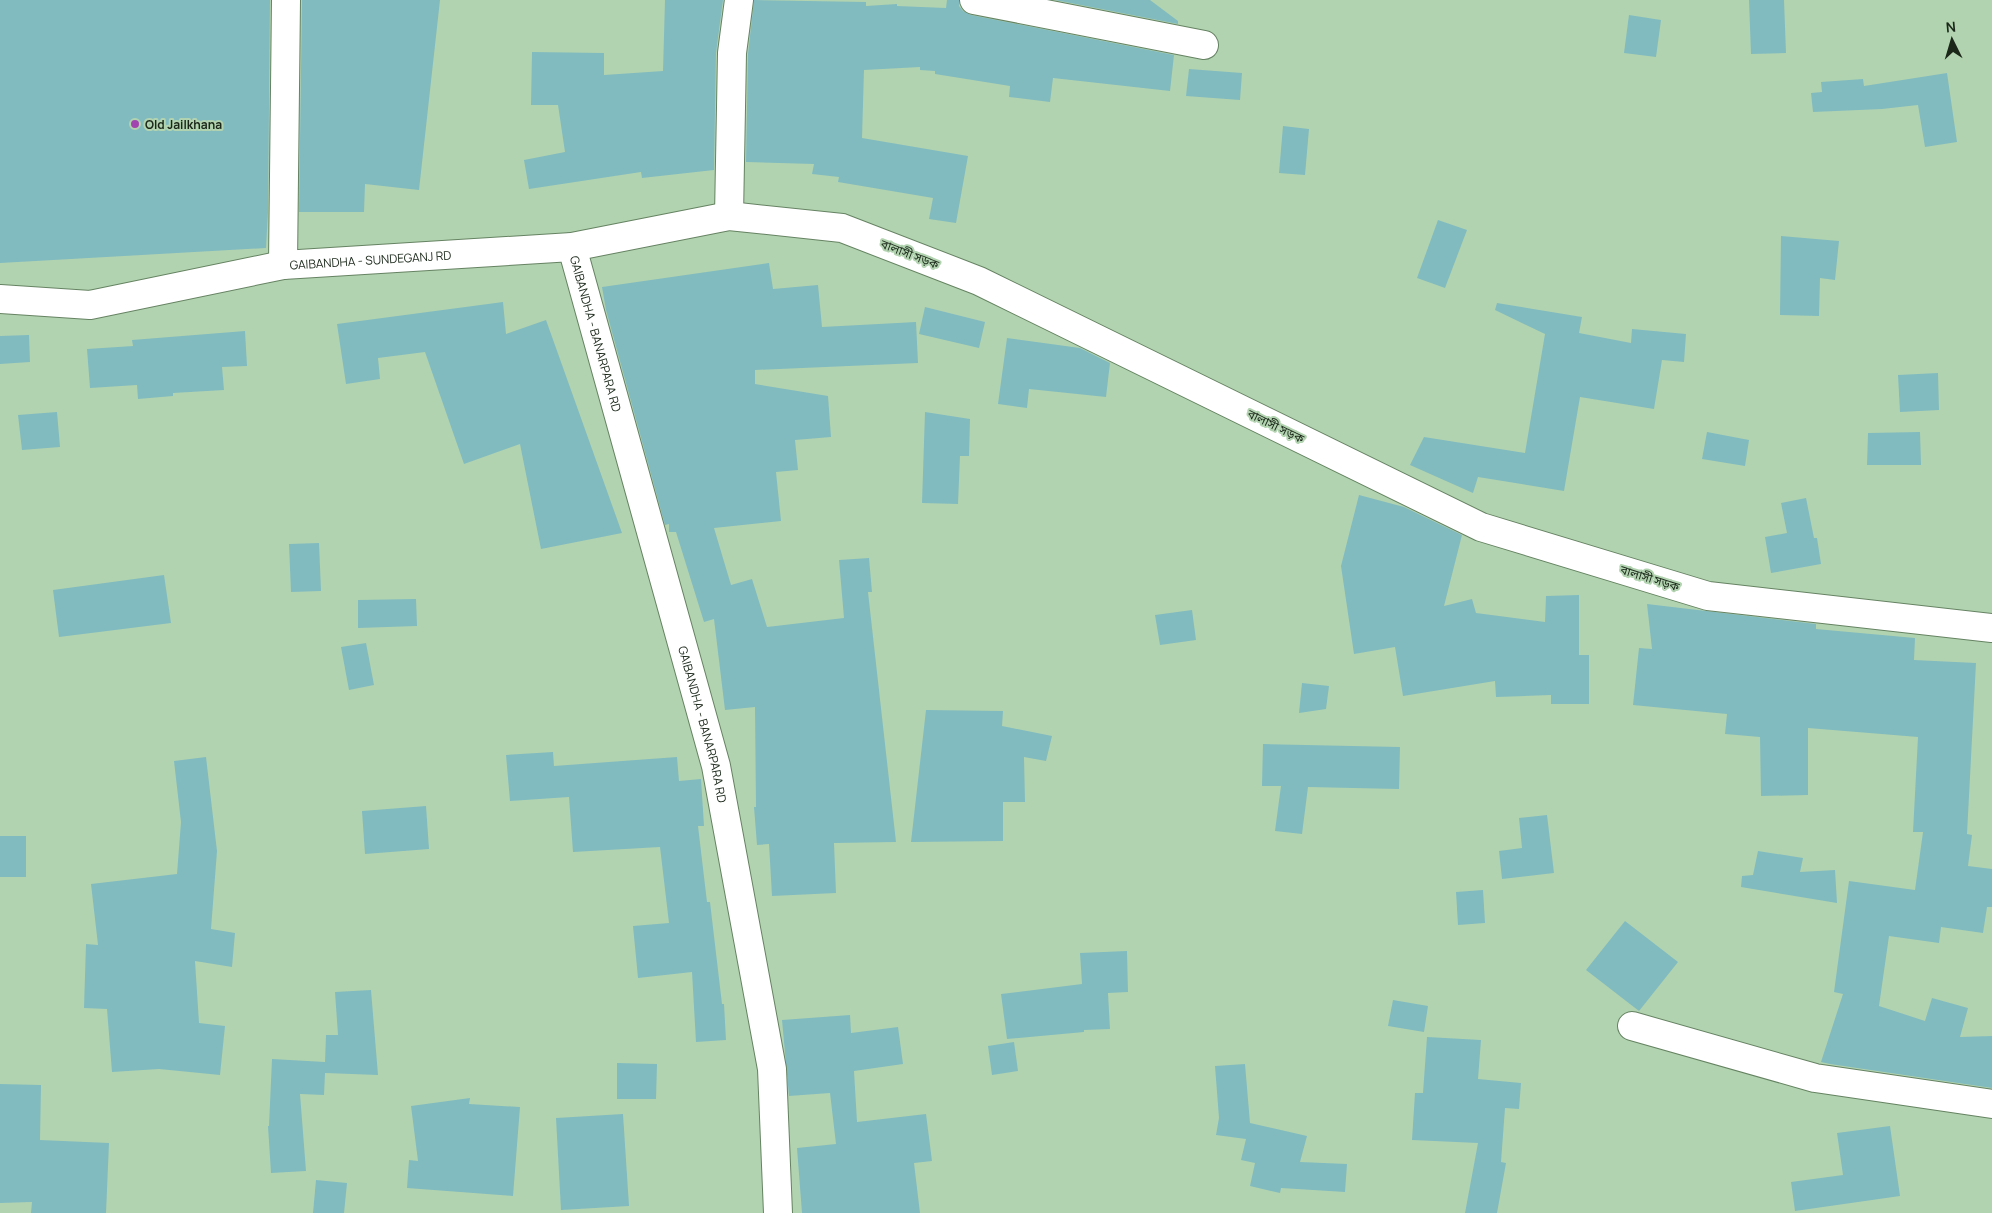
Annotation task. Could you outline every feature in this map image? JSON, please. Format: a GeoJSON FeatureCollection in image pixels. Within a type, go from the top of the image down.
{"type":"FeatureCollection","features":[{"type":"Feature","properties":{"kind":"main road","name":"GAIBANDHA - SUNDEGANJ RD"},"geometry":{"type":"LineString","coordinates":[[286,0],[283,265],[572,247]]}},
{"type":"Feature","properties":{"kind":"main road"},"geometry":{"type":"LineString","coordinates":[[729,216],[732,53],[739,0]]}},
{"type":"Feature","properties":{"kind":"main road"},"geometry":{"type":"LineString","coordinates":[[974,0],[1204,45]]}},
{"type":"Feature","properties":{"kind":"main road","name":"বালাসী সড়ক"},"geometry":{"type":"LineString","coordinates":[[572,247],[729,216],[842,228],[979,281],[1481,526],[1708,596],[1992,628]]}},
{"type":"Feature","properties":{"kind":"main road","name":"GAIBANDHA - BANARPARA RD"},"geometry":{"type":"LineString","coordinates":[[572,247],[716,766],[772,1069],[778,1213]]}},
{"type":"Feature","properties":{"kind":"main road"},"geometry":{"type":"LineString","coordinates":[[0,299],[90,305],[283,265]]}},
{"type":"Feature","properties":{"kind":"main road"},"geometry":{"type":"LineString","coordinates":[[1632,1026],[1815,1078],[1992,1104]]}},
{"type":"Feature","properties":{"kind":"building","name":"Old Jailkhana"},"geometry":{"type":"Polygon","coordinates":[[[0,0],[270,0],[266,248],[0,263],[0,0]]]}},
{"type":"Feature","properties":{"kind":"building"},"geometry":{"type":"Polygon","coordinates":[[[302,0],[440,0],[419,190],[365,184],[364,212],[299,212],[302,0]]]}},
{"type":"Feature","properties":{"kind":"building"},"geometry":{"type":"Polygon","coordinates":[[[665,0],[723,0],[716,53],[714,170],[642,178],[641,172],[529,189],[524,160],[565,152],[558,105],[531,105],[532,52],[604,53],[604,75],[663,71],[665,0]]]}},
{"type":"Feature","properties":{"kind":"building"},"geometry":{"type":"Polygon","coordinates":[[[754,0],[866,2],[866,6],[897,4],[897,6],[946,8],[947,0],[959,0],[959,6],[963,11],[971,15],[1174,55],[1170,91],[1053,78],[1050,102],[1009,97],[1010,86],[935,74],[935,71],[920,70],[920,67],[864,70],[862,138],[968,156],[956,223],[929,219],[933,198],[838,182],[839,177],[812,174],[814,164],[746,162],[748,54],[754,0]]]}},
{"type":"Feature","properties":{"kind":"building"},"geometry":{"type":"Polygon","coordinates":[[[1055,0],[1150,0],[1178,21],[1178,24],[1055,0]]]}},
{"type":"Feature","properties":{"kind":"building"},"geometry":{"type":"Polygon","coordinates":[[[1749,0],[1784,0],[1786,53],[1751,54],[1749,0]]]}},
{"type":"Feature","properties":{"kind":"building"},"geometry":{"type":"Polygon","coordinates":[[[1629,15],[1661,20],[1656,57],[1624,53],[1629,15]]]}},
{"type":"Feature","properties":{"kind":"building"},"geometry":{"type":"Polygon","coordinates":[[[1189,69],[1242,73],[1240,100],[1186,96],[1189,69]]]}},
{"type":"Feature","properties":{"kind":"building"},"geometry":{"type":"Polygon","coordinates":[[[1947,73],[1957,142],[1925,147],[1918,105],[1882,109],[1813,112],[1811,93],[1822,92],[1821,82],[1863,79],[1864,86],[1947,73]]]}},
{"type":"Feature","properties":{"kind":"building"},"geometry":{"type":"Polygon","coordinates":[[[1283,126],[1309,129],[1305,175],[1279,173],[1283,126]]]}},
{"type":"Feature","properties":{"kind":"building"},"geometry":{"type":"Polygon","coordinates":[[[1438,220],[1467,230],[1445,288],[1417,278],[1438,220]]]}},
{"type":"Feature","properties":{"kind":"building"},"geometry":{"type":"Polygon","coordinates":[[[1781,236],[1839,241],[1835,280],[1820,278],[1819,316],[1780,315],[1781,236]]]}},
{"type":"Feature","properties":{"kind":"building"},"geometry":{"type":"Polygon","coordinates":[[[769,263],[773,289],[818,285],[822,327],[916,322],[918,363],[755,370],[755,384],[828,396],[831,437],[795,440],[798,470],[776,472],[781,521],[714,528],[731,585],[752,579],[767,627],[844,618],[839,560],[869,558],[872,592],[868,592],[896,842],[834,843],[836,893],[772,896],[769,844],[757,845],[754,807],[756,807],[755,707],[725,710],[714,619],[704,622],[676,532],[669,532],[669,524],[665,525],[606,310],[602,287],[769,263]]]}},
{"type":"Feature","properties":{"kind":"building"},"geometry":{"type":"Polygon","coordinates":[[[503,302],[506,334],[546,320],[622,533],[541,549],[520,444],[464,464],[425,352],[378,358],[380,379],[346,384],[337,324],[503,302]]]}},
{"type":"Feature","properties":{"kind":"building"},"geometry":{"type":"Polygon","coordinates":[[[1497,303],[1582,317],[1579,333],[1631,343],[1632,329],[1686,334],[1684,362],[1662,360],[1654,409],[1580,397],[1564,491],[1478,477],[1473,493],[1410,465],[1424,437],[1525,453],[1545,334],[1495,310],[1497,303]]]}},
{"type":"Feature","properties":{"kind":"building"},"geometry":{"type":"Polygon","coordinates":[[[925,307],[985,322],[979,348],[919,334],[925,307]]]}},
{"type":"Feature","properties":{"kind":"building"},"geometry":{"type":"Polygon","coordinates":[[[245,331],[247,366],[222,367],[224,390],[173,393],[173,396],[138,399],[137,385],[90,388],[87,349],[133,346],[132,340],[245,331]]]}},
{"type":"Feature","properties":{"kind":"building"},"geometry":{"type":"Polygon","coordinates":[[[29,335],[30,362],[0,364],[0,336],[29,335]]]}},
{"type":"Feature","properties":{"kind":"building"},"geometry":{"type":"Polygon","coordinates":[[[1007,338],[1080,348],[1110,363],[1106,397],[1029,389],[1027,408],[998,404],[1007,338]]]}},
{"type":"Feature","properties":{"kind":"building"},"geometry":{"type":"Polygon","coordinates":[[[1938,373],[1939,410],[1900,412],[1898,375],[1938,373]]]}},
{"type":"Feature","properties":{"kind":"building"},"geometry":{"type":"Polygon","coordinates":[[[57,412],[60,447],[22,450],[18,415],[57,412]]]}},
{"type":"Feature","properties":{"kind":"building"},"geometry":{"type":"Polygon","coordinates":[[[925,412],[970,419],[969,456],[960,456],[958,504],[922,503],[925,412]]]}},
{"type":"Feature","properties":{"kind":"building"},"geometry":{"type":"Polygon","coordinates":[[[1707,432],[1749,440],[1745,466],[1702,459],[1707,432]]]}},
{"type":"Feature","properties":{"kind":"building"},"geometry":{"type":"Polygon","coordinates":[[[1920,432],[1921,465],[1867,465],[1868,433],[1920,432]]]}},
{"type":"Feature","properties":{"kind":"building"},"geometry":{"type":"Polygon","coordinates":[[[1359,495],[1404,507],[1462,535],[1444,606],[1472,599],[1476,613],[1545,622],[1546,596],[1579,595],[1579,655],[1589,655],[1589,704],[1551,704],[1551,695],[1496,697],[1495,681],[1403,696],[1395,647],[1354,654],[1341,566],[1359,495]]]}},
{"type":"Feature","properties":{"kind":"building"},"geometry":{"type":"Polygon","coordinates":[[[1806,498],[1814,538],[1817,538],[1821,564],[1771,573],[1765,537],[1787,533],[1781,503],[1806,498]]]}},
{"type":"Feature","properties":{"kind":"building"},"geometry":{"type":"Polygon","coordinates":[[[319,543],[321,591],[291,592],[289,544],[319,543]]]}},
{"type":"Feature","properties":{"kind":"building"},"geometry":{"type":"Polygon","coordinates":[[[164,575],[171,623],[59,637],[53,590],[164,575]]]}},
{"type":"Feature","properties":{"kind":"building"},"geometry":{"type":"Polygon","coordinates":[[[416,599],[417,626],[358,628],[358,600],[416,599]]]}},
{"type":"Feature","properties":{"kind":"building"},"geometry":{"type":"Polygon","coordinates":[[[1647,604],[1816,624],[1816,629],[1915,638],[1914,660],[1976,663],[1967,834],[1972,835],[1968,866],[1992,869],[1992,907],[1987,907],[1983,933],[1941,927],[1939,943],[1889,936],[1879,1006],[1925,1021],[1932,998],[1968,1008],[1960,1037],[1992,1036],[1992,1088],[1821,1062],[1843,994],[1834,992],[1849,881],[1915,890],[1923,832],[1913,832],[1918,737],[1808,728],[1808,795],[1761,796],[1760,737],[1725,734],[1727,714],[1633,705],[1639,648],[1652,649],[1647,604]]]}},
{"type":"Feature","properties":{"kind":"building"},"geometry":{"type":"Polygon","coordinates":[[[1192,610],[1196,640],[1160,645],[1155,615],[1192,610]]]}},
{"type":"Feature","properties":{"kind":"building"},"geometry":{"type":"Polygon","coordinates":[[[366,643],[374,685],[349,690],[341,647],[366,643]]]}},
{"type":"Feature","properties":{"kind":"building"},"geometry":{"type":"Polygon","coordinates":[[[1302,683],[1329,686],[1326,709],[1299,713],[1302,683]]]}},
{"type":"Feature","properties":{"kind":"building"},"geometry":{"type":"Polygon","coordinates":[[[926,710],[1003,711],[1002,726],[1052,736],[1046,761],[1024,757],[1025,802],[1003,802],[1003,841],[911,842],[926,710]]]}},
{"type":"Feature","properties":{"kind":"building"},"geometry":{"type":"Polygon","coordinates":[[[1263,744],[1400,747],[1399,789],[1308,787],[1302,834],[1275,831],[1281,786],[1262,786],[1263,744]]]}},
{"type":"Feature","properties":{"kind":"building"},"geometry":{"type":"Polygon","coordinates":[[[553,752],[554,766],[677,757],[679,781],[701,779],[704,826],[698,826],[707,902],[710,902],[722,1004],[724,1004],[726,1040],[696,1042],[692,972],[638,978],[633,926],[669,923],[660,847],[573,852],[569,797],[510,801],[506,755],[553,752]]]}},
{"type":"Feature","properties":{"kind":"building"},"geometry":{"type":"Polygon","coordinates":[[[206,757],[217,851],[211,929],[235,933],[232,967],[195,961],[199,1023],[225,1026],[220,1075],[159,1069],[112,1072],[107,1009],[84,1008],[86,944],[98,945],[91,884],[177,874],[181,822],[174,761],[206,757]]]}},
{"type":"Feature","properties":{"kind":"building"},"geometry":{"type":"Polygon","coordinates":[[[426,806],[429,849],[365,854],[362,811],[426,806]]]}},
{"type":"Feature","properties":{"kind":"building"},"geometry":{"type":"Polygon","coordinates":[[[1547,815],[1554,873],[1502,879],[1499,851],[1522,848],[1519,818],[1547,815]]]}},
{"type":"Feature","properties":{"kind":"building"},"geometry":{"type":"Polygon","coordinates":[[[0,836],[26,836],[26,877],[0,877],[0,836]]]}},
{"type":"Feature","properties":{"kind":"building"},"geometry":{"type":"Polygon","coordinates":[[[1758,851],[1803,858],[1800,872],[1835,870],[1837,903],[1741,887],[1742,876],[1753,875],[1758,851]]]}},
{"type":"Feature","properties":{"kind":"building"},"geometry":{"type":"Polygon","coordinates":[[[1483,890],[1485,923],[1458,925],[1456,892],[1483,890]]]}},
{"type":"Feature","properties":{"kind":"building"},"geometry":{"type":"Polygon","coordinates":[[[1625,921],[1678,962],[1639,1011],[1586,970],[1625,921]]]}},
{"type":"Feature","properties":{"kind":"building"},"geometry":{"type":"Polygon","coordinates":[[[1127,951],[1128,992],[1108,993],[1110,1029],[1084,1030],[1084,1032],[1007,1039],[1001,994],[1082,984],[1080,953],[1127,951]]]}},
{"type":"Feature","properties":{"kind":"building"},"geometry":{"type":"Polygon","coordinates":[[[371,990],[378,1075],[325,1073],[324,1095],[300,1094],[306,1171],[271,1173],[268,1126],[272,1059],[325,1062],[326,1035],[338,1035],[335,992],[371,990]]]}},
{"type":"Feature","properties":{"kind":"building"},"geometry":{"type":"Polygon","coordinates":[[[1393,1000],[1428,1006],[1424,1032],[1388,1026],[1393,1000]]]}},
{"type":"Feature","properties":{"kind":"building"},"geometry":{"type":"Polygon","coordinates":[[[850,1015],[851,1033],[898,1027],[903,1064],[854,1071],[857,1122],[926,1114],[932,1161],[914,1163],[920,1213],[802,1213],[797,1148],[836,1144],[830,1093],[789,1096],[782,1020],[850,1015]]]}},
{"type":"Feature","properties":{"kind":"building"},"geometry":{"type":"Polygon","coordinates":[[[1427,1037],[1481,1040],[1478,1079],[1521,1083],[1519,1109],[1505,1108],[1501,1162],[1506,1163],[1497,1213],[1465,1213],[1478,1143],[1412,1140],[1415,1093],[1423,1093],[1427,1037]]]}},
{"type":"Feature","properties":{"kind":"building"},"geometry":{"type":"Polygon","coordinates":[[[1014,1042],[1018,1071],[992,1075],[988,1046],[1014,1042]]]}},
{"type":"Feature","properties":{"kind":"building"},"geometry":{"type":"Polygon","coordinates":[[[617,1063],[657,1064],[656,1099],[617,1099],[617,1063]]]}},
{"type":"Feature","properties":{"kind":"building"},"geometry":{"type":"Polygon","coordinates":[[[1245,1064],[1250,1123],[1307,1136],[1300,1162],[1347,1164],[1345,1192],[1281,1188],[1280,1193],[1250,1186],[1255,1163],[1241,1160],[1246,1139],[1216,1135],[1219,1118],[1215,1066],[1245,1064]]]}},
{"type":"Feature","properties":{"kind":"building"},"geometry":{"type":"Polygon","coordinates":[[[0,1084],[41,1085],[40,1140],[109,1143],[106,1213],[31,1213],[32,1202],[0,1203],[0,1084]]]}},
{"type":"Feature","properties":{"kind":"building"},"geometry":{"type":"Polygon","coordinates":[[[470,1098],[469,1104],[520,1107],[513,1196],[407,1188],[409,1160],[418,1161],[411,1106],[470,1098]]]}},
{"type":"Feature","properties":{"kind":"building"},"geometry":{"type":"Polygon","coordinates":[[[623,1114],[629,1206],[561,1210],[556,1118],[623,1114]]]}},
{"type":"Feature","properties":{"kind":"building"},"geometry":{"type":"Polygon","coordinates":[[[1890,1126],[1900,1196],[1795,1211],[1791,1182],[1843,1175],[1837,1133],[1890,1126]]]}},
{"type":"Feature","properties":{"kind":"building"},"geometry":{"type":"Polygon","coordinates":[[[316,1180],[347,1183],[344,1213],[313,1213],[316,1180]]]}},
{"type":"Feature","properties":{"kind":"place","name":"Old Jailkhana"},"geometry":{"type":"Point","coordinates":[135,124]}}]}
